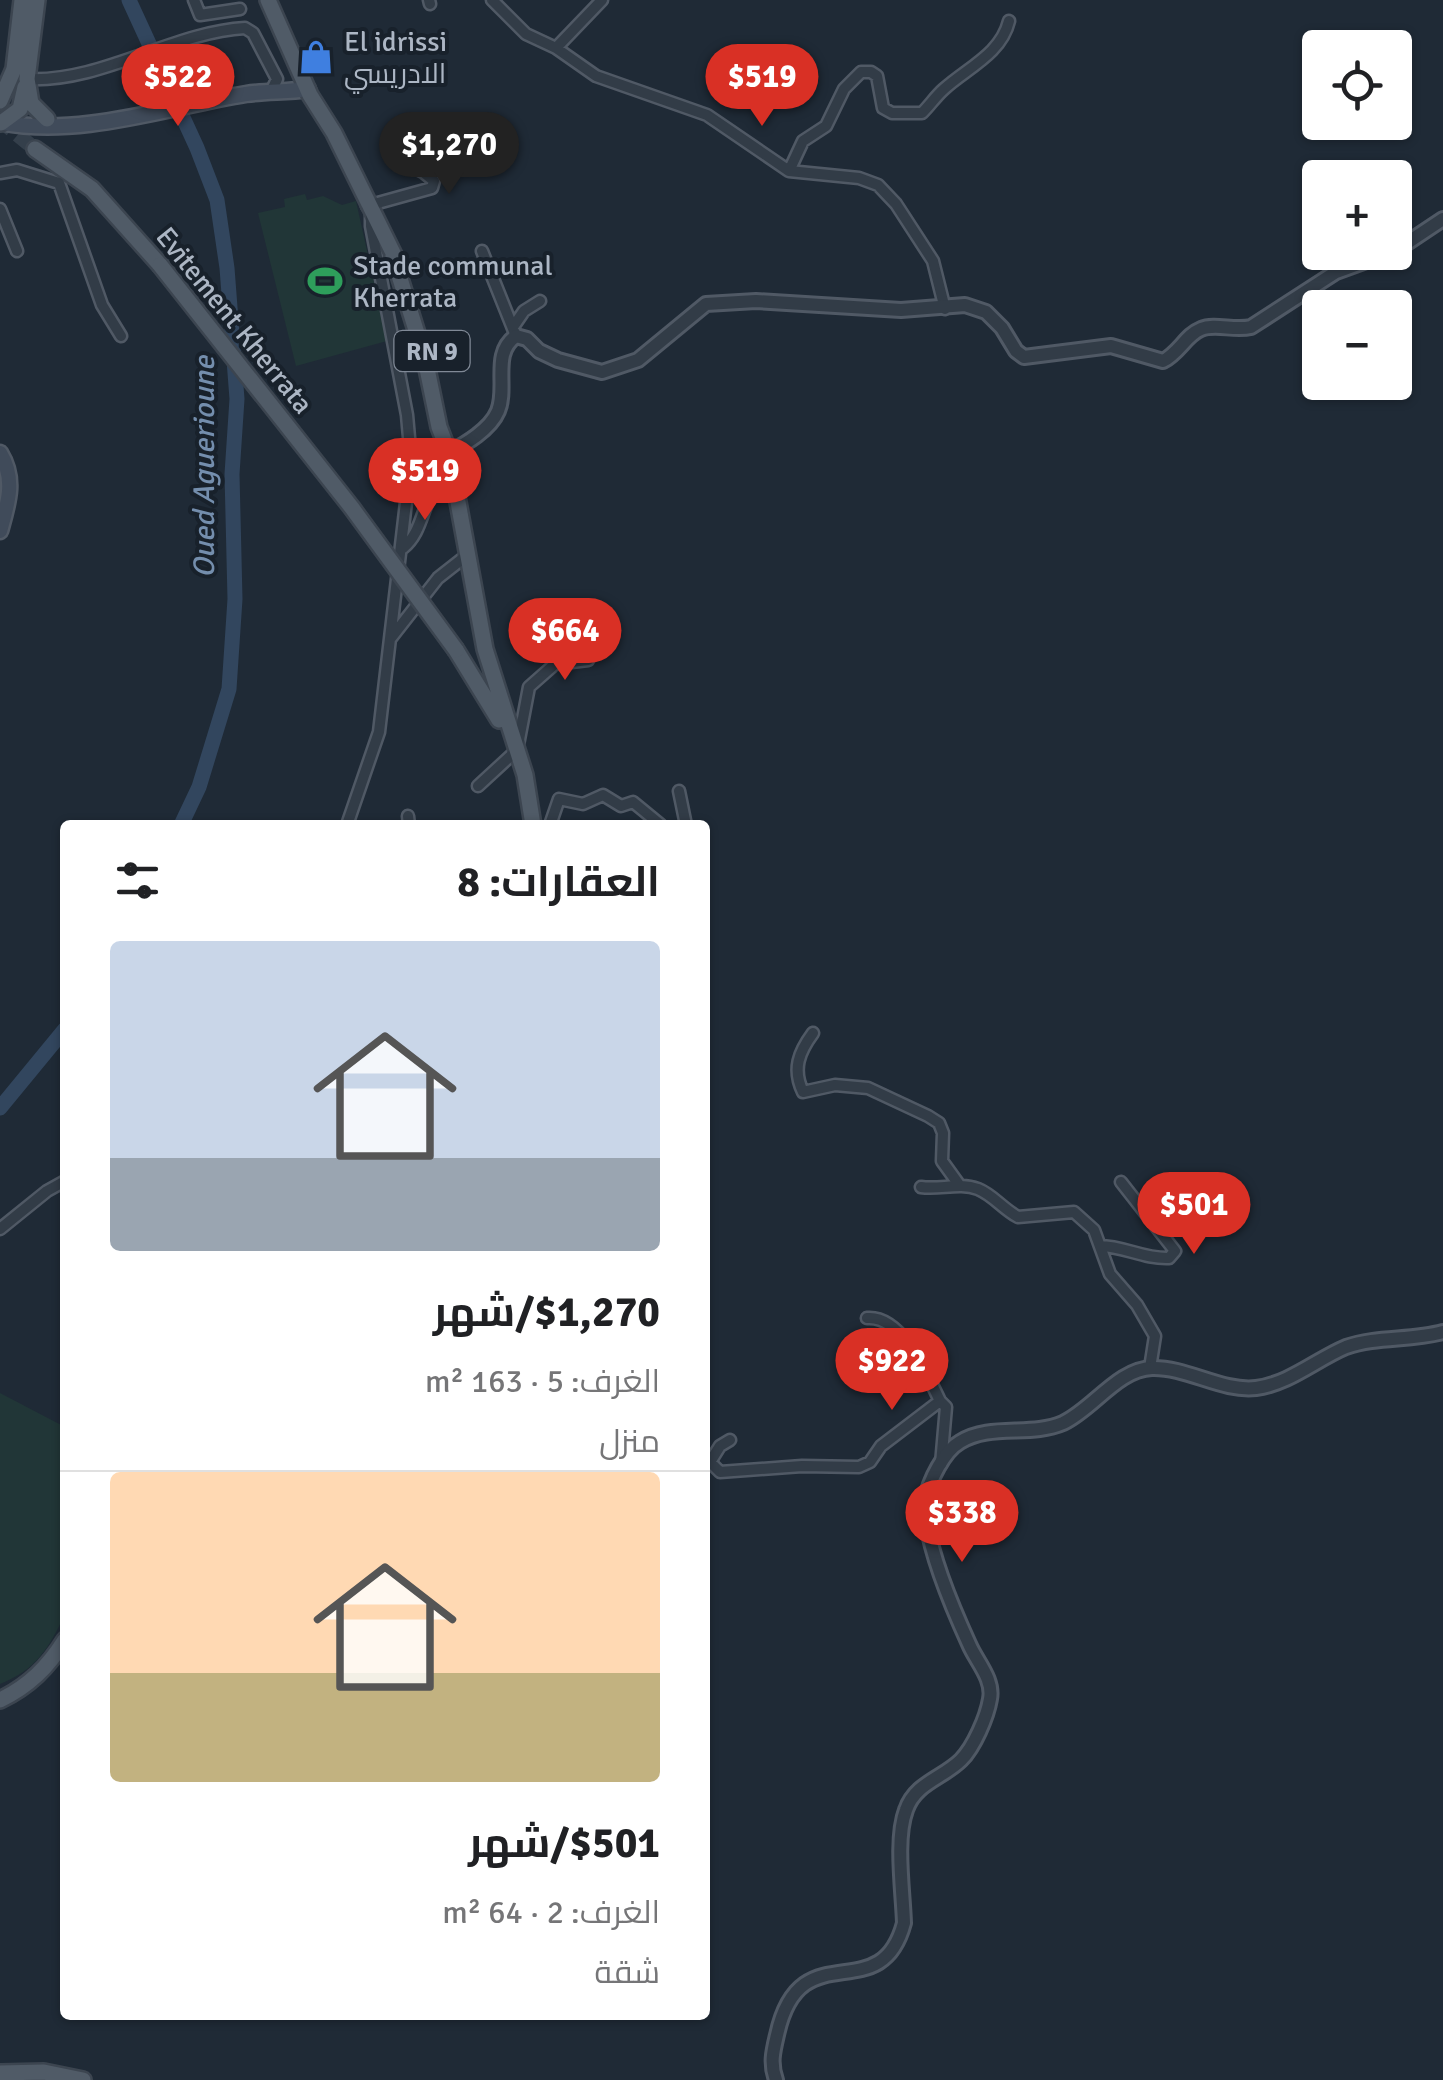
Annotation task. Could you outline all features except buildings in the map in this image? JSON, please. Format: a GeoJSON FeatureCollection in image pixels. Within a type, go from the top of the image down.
{"type":"FeatureCollection","features":[{"type":"Feature","properties":{"kind":"main road"},"geometry":{"type":"LineString","coordinates":[[0,101],[14,69],[22,0]]}},
{"type":"Feature","properties":{"kind":"main road"},"geometry":{"type":"LineString","coordinates":[[4,119],[23,102],[37,0]]}},
{"type":"Feature","properties":{"kind":"main road","name":"RN 9"},"geometry":{"type":"LineString","coordinates":[[268,0],[308,89],[393,256],[454,474],[484,649],[529,790],[532,820]]}},
{"type":"Feature","properties":{"kind":"main road"},"geometry":{"type":"LineString","coordinates":[[272,90],[300,72]]}},
{"type":"Feature","properties":{"kind":"main road"},"geometry":{"type":"LineString","coordinates":[[27,79],[31,103],[47,120]]}},
{"type":"Feature","properties":{"kind":"main road"},"geometry":{"type":"LineString","coordinates":[[4,119],[49,128],[272,90],[308,89]]}},
{"type":"Feature","properties":{"kind":"main road"},"geometry":{"type":"LineString","coordinates":[[4,119],[102,121]]}},
{"type":"Feature","properties":{"kind":"main road","name":"Evitement Kherrata"},"geometry":{"type":"LineString","coordinates":[[35,149],[92,188],[160,266],[364,524],[456,650],[514,745]]}},
{"type":"Feature","properties":{"kind":"main road"},"geometry":{"type":"LineString","coordinates":[[0,453],[10,483],[0,531]]}},
{"type":"Feature","properties":{"kind":"main road"},"geometry":{"type":"LineString","coordinates":[[0,1700],[32,1681],[60,1648]]}},
{"type":"Feature","properties":{"kind":"main road"},"geometry":{"type":"LineString","coordinates":[[0,2073],[44,2072],[83,2080]]}},
{"type":"Feature","properties":{"kind":"street"},"geometry":{"type":"LineString","coordinates":[[194,0],[200,15],[238,5],[246,28],[253,33],[276,78],[272,90]]}},
{"type":"Feature","properties":{"kind":"street"},"geometry":{"type":"LineString","coordinates":[[492,0],[526,34],[556,48],[596,76],[707,114],[789,171],[860,178],[878,186],[896,204],[933,261],[944,309]]}},
{"type":"Feature","properties":{"kind":"street"},"geometry":{"type":"LineString","coordinates":[[556,48],[602,0]]}},
{"type":"Feature","properties":{"kind":"street"},"geometry":{"type":"LineString","coordinates":[[789,171],[804,141],[826,126],[844,90],[862,72],[876,76],[884,108],[892,112],[922,112],[941,91],[995,47],[1006,33],[1009,21]]}},
{"type":"Feature","properties":{"kind":"street"},"geometry":{"type":"LineString","coordinates":[[27,79],[58,80],[246,28]]}},
{"type":"Feature","properties":{"kind":"street"},"geometry":{"type":"LineString","coordinates":[[350,820],[379,732],[411,460],[407,416],[369,209],[432,188],[434,182],[397,159]]}},
{"type":"Feature","properties":{"kind":"street"},"geometry":{"type":"LineString","coordinates":[[0,174],[17,170],[59,183],[102,305],[121,336]]}},
{"type":"Feature","properties":{"kind":"street"},"geometry":{"type":"LineString","coordinates":[[0,209],[18,252]]}},
{"type":"Feature","properties":{"kind":"street"},"geometry":{"type":"LineString","coordinates":[[1412,239],[1443,219]]}},
{"type":"Feature","properties":{"kind":"street"},"geometry":{"type":"LineString","coordinates":[[482,250],[514,331],[558,360],[602,372],[638,360],[706,304],[756,300],[793,305],[944,309],[966,306],[986,312],[1024,356],[1111,346],[1163,361],[1176,355],[1196,331],[1208,326],[1236,330],[1252,326],[1342,270]]}},
{"type":"Feature","properties":{"kind":"street"},"geometry":{"type":"LineString","coordinates":[[448,453],[477,434],[498,411],[503,352],[524,311],[540,300]]}},
{"type":"Feature","properties":{"kind":"street"},"geometry":{"type":"LineString","coordinates":[[402,548],[416,534],[436,487],[454,474]]}},
{"type":"Feature","properties":{"kind":"street"},"geometry":{"type":"LineString","coordinates":[[390,639],[438,578],[466,556]]}},
{"type":"Feature","properties":{"kind":"street"},"geometry":{"type":"LineString","coordinates":[[478,786],[514,745],[529,688],[555,664],[588,660],[595,632]]}},
{"type":"Feature","properties":{"kind":"street"},"geometry":{"type":"LineString","coordinates":[[679,792],[685,820]]}},
{"type":"Feature","properties":{"kind":"street"},"geometry":{"type":"LineString","coordinates":[[552,820],[558,799],[582,804],[603,795],[621,806],[633,802],[655,820]]}},
{"type":"Feature","properties":{"kind":"street"},"geometry":{"type":"LineString","coordinates":[[813,1032],[800,1050],[796,1066],[803,1092],[835,1085],[868,1088],[928,1116],[939,1123],[944,1133],[942,1161],[960,1186]]}},
{"type":"Feature","properties":{"kind":"street"},"geometry":{"type":"LineString","coordinates":[[1100,1246],[1112,1246],[1144,1258],[1169,1258],[1175,1251],[1121,1182]]}},
{"type":"Feature","properties":{"kind":"street"},"geometry":{"type":"LineString","coordinates":[[0,1230],[60,1185]]}},
{"type":"Feature","properties":{"kind":"street"},"geometry":{"type":"LineString","coordinates":[[921,1187],[977,1189],[1018,1217],[1074,1212],[1094,1230],[1110,1274],[1137,1305],[1155,1336],[1150,1368]]}},
{"type":"Feature","properties":{"kind":"street"},"geometry":{"type":"LineString","coordinates":[[867,1318],[887,1322],[916,1353],[946,1408],[941,1465]]}},
{"type":"Feature","properties":{"kind":"street"},"geometry":{"type":"LineString","coordinates":[[776,2080],[771,2062],[781,2017],[792,1996],[811,1978],[863,1971],[891,1954],[904,1923],[902,1825],[906,1806],[931,1780],[962,1759],[991,1698],[990,1685],[969,1646],[950,1596],[927,1518],[926,1497],[957,1443],[972,1435],[1034,1431],[1062,1424],[1132,1373],[1150,1368],[1254,1388],[1276,1382],[1344,1348],[1443,1332]]}},
{"type":"Feature","properties":{"kind":"street"},"geometry":{"type":"LineString","coordinates":[[730,1440],[713,1454],[710,1462],[720,1472],[802,1466],[859,1467],[870,1462],[881,1446],[940,1401]]}},
{"type":"Feature","properties":{"kind":"green space","name":"Stade communal Kherrata"},"geometry":{"type":"Polygon","coordinates":[[[305,194],[307,200],[323,196],[342,205],[356,201],[387,341],[296,366],[258,213],[285,207],[284,199],[305,194]]]}},
{"type":"Feature","properties":{"kind":"green space"},"geometry":{"type":"Polygon","coordinates":[[[0,1393],[60,1424],[60,1624],[40,1657],[0,1684],[0,1393]]]}},
{"type":"Feature","properties":{"kind":"waterway","name":"Oued Aguerioune"},"geometry":{"type":"LineString","coordinates":[[129,0],[217,200],[227,268],[237,399],[232,474],[235,599],[229,689],[199,787],[183,820]]}},
{"type":"Feature","properties":{"kind":"waterway","name":"Oued Aguerioune"},"geometry":{"type":"LineString","coordinates":[[0,1108],[60,1035]]}},
{"type":"Feature","properties":{"kind":"tunnel"},"geometry":{"type":"LineString","coordinates":[[0,120],[35,149]]}},
{"type":"Feature","properties":{"kind":"place","name":"El idrissi الادريسي"},"geometry":{"type":"Point","coordinates":[316,57]}},
{"type":"Feature","properties":{"kind":"place","name":"Stade communal Kherrata"},"geometry":{"type":"Point","coordinates":[325,281]}}]}
